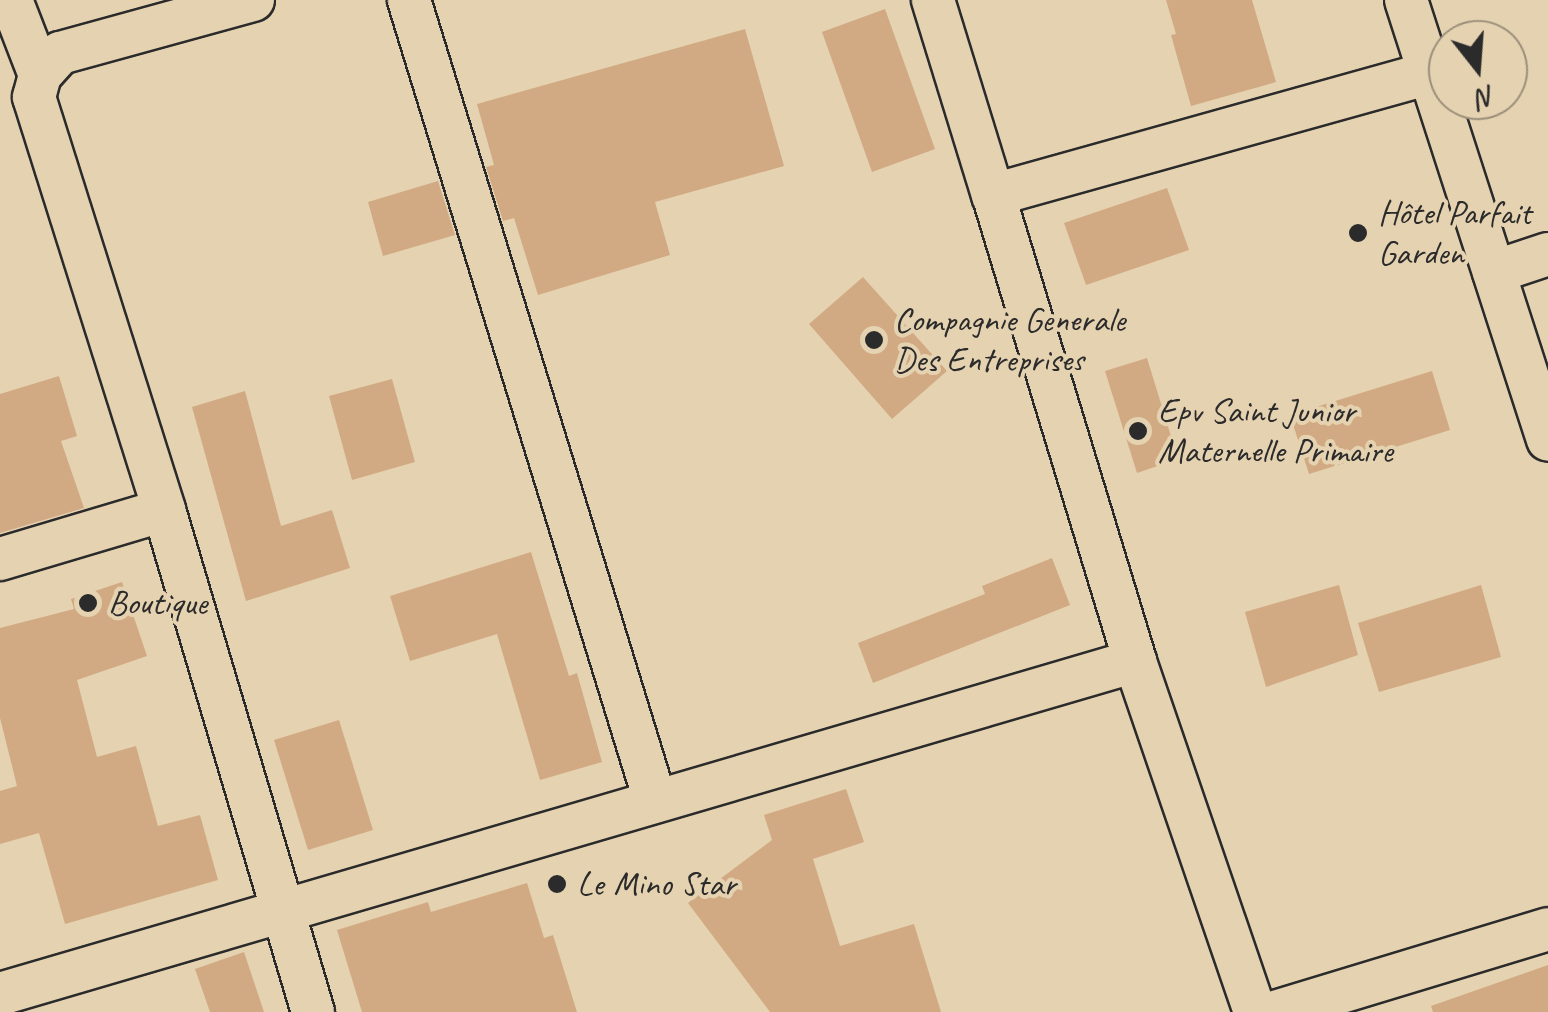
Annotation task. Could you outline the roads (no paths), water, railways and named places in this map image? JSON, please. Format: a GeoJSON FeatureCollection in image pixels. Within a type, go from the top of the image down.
{"type":"FeatureCollection","features":[{"type":"Feature","properties":{"kind":"street"},"geometry":{"type":"LineString","coordinates":[[11,0],[40,75]]}},
{"type":"Feature","properties":{"kind":"street"},"geometry":{"type":"LineString","coordinates":[[253,0],[60,53],[40,75],[34,98],[164,510],[313,1012]]}},
{"type":"Feature","properties":{"kind":"street"},"geometry":{"type":"LineString","coordinates":[[409,0],[655,800]]}},
{"type":"Feature","properties":{"kind":"street"},"geometry":{"type":"LineString","coordinates":[[932,0],[1135,661],[1255,1012]]}},
{"type":"Feature","properties":{"kind":"street"},"geometry":{"type":"LineString","coordinates":[[1406,0],[1428,67]]}},
{"type":"Feature","properties":{"kind":"street"},"geometry":{"type":"LineString","coordinates":[[993,195],[1428,74]]}},
{"type":"Feature","properties":{"kind":"street"},"geometry":{"type":"LineString","coordinates":[[1445,120],[1548,440]]}},
{"type":"Feature","properties":{"kind":"street"},"geometry":{"type":"LineString","coordinates":[[1494,272],[1548,254]]}},
{"type":"Feature","properties":{"kind":"street"},"geometry":{"type":"LineString","coordinates":[[0,560],[164,510]]}},
{"type":"Feature","properties":{"kind":"street"},"geometry":{"type":"LineString","coordinates":[[0,994],[1135,661]]}},
{"type":"Feature","properties":{"kind":"street"},"geometry":{"type":"LineString","coordinates":[[1275,1012],[1548,928]]}},
{"type":"Feature","properties":{"kind":"place","name":"Hôtel Parfait Garden"},"geometry":{"type":"Point","coordinates":[1358,233]}},
{"type":"Feature","properties":{"kind":"place","name":"Compagnie Generale Des Entreprises"},"geometry":{"type":"Point","coordinates":[874,340]}},
{"type":"Feature","properties":{"kind":"place","name":"Epv Saint Junior Maternelle Primaire"},"geometry":{"type":"Point","coordinates":[1138,431]}},
{"type":"Feature","properties":{"kind":"place","name":"Boutique"},"geometry":{"type":"Point","coordinates":[88,603]}},
{"type":"Feature","properties":{"kind":"place","name":"Le Mino Star"},"geometry":{"type":"Point","coordinates":[557,884]}}]}
